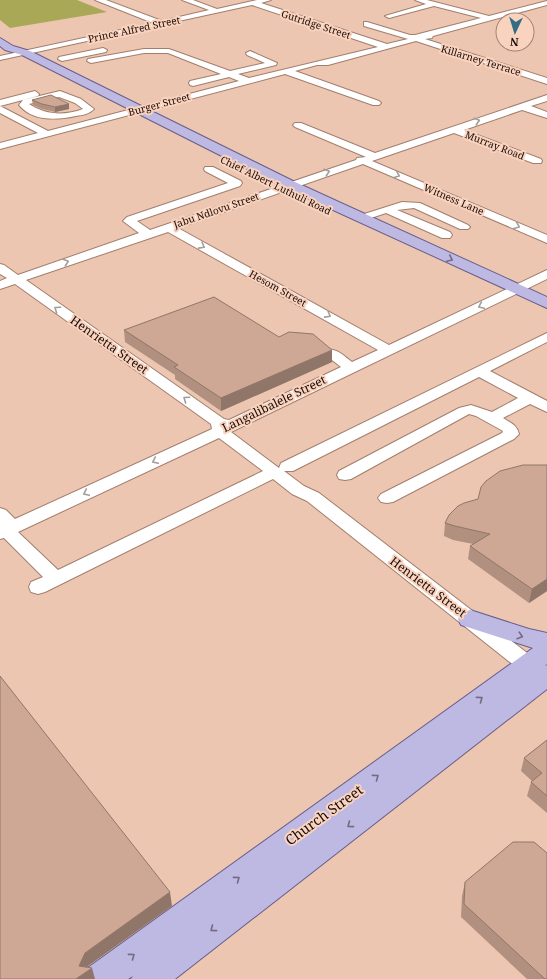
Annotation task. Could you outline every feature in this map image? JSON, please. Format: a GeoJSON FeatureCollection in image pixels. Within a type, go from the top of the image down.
{"type":"FeatureCollection","features":[{"type":"Feature","properties":{"kind":"main road","name":"Chief Albert Luthuli Road"},"geometry":{"type":"LineString","coordinates":[[0,41],[82,89],[133,111]]}},
{"type":"Feature","properties":{"kind":"main road","name":"Chief Albert Luthuli Road"},"geometry":{"type":"LineString","coordinates":[[17,52],[285,186],[509,293],[547,303]]}},
{"type":"Feature","properties":{"kind":"main road","name":"Chief Albert Luthuli Road"},"geometry":{"type":"LineString","coordinates":[[285,186],[403,237],[509,293],[547,317]]}},
{"type":"Feature","properties":{"kind":"main road"},"geometry":{"type":"LineString","coordinates":[[470,619],[528,638],[547,642]]}},
{"type":"Feature","properties":{"kind":"main road","name":"Church Street"},"geometry":{"type":"LineString","coordinates":[[101,979],[541,667]]}},
{"type":"Feature","properties":{"kind":"main road","name":"Church Street"},"geometry":{"type":"LineString","coordinates":[[148,979],[541,667]]}},
{"type":"Feature","properties":{"kind":"street"},"geometry":{"type":"LineString","coordinates":[[98,0],[161,24]]}},
{"type":"Feature","properties":{"kind":"street"},"geometry":{"type":"LineString","coordinates":[[189,1],[201,0]]}},
{"type":"Feature","properties":{"kind":"street","name":"Prince Alfred Street"},"geometry":{"type":"LineString","coordinates":[[0,58],[17,52],[161,24],[267,0]]}},
{"type":"Feature","properties":{"kind":"street"},"geometry":{"type":"LineString","coordinates":[[418,0],[488,18]]}},
{"type":"Feature","properties":{"kind":"street"},"geometry":{"type":"LineString","coordinates":[[389,16],[444,0]]}},
{"type":"Feature","properties":{"kind":"street"},"geometry":{"type":"LineString","coordinates":[[189,1],[218,11]]}},
{"type":"Feature","properties":{"kind":"street","name":"Gutridge Street"},"geometry":{"type":"LineString","coordinates":[[252,3],[384,45]]}},
{"type":"Feature","properties":{"kind":"street","name":"Burger Street"},"geometry":{"type":"LineString","coordinates":[[0,146],[285,71],[317,63],[328,62],[384,45],[429,35],[547,3]]}},
{"type":"Feature","properties":{"kind":"street","name":"Killarney Terrace"},"geometry":{"type":"LineString","coordinates":[[367,24],[547,80]]}},
{"type":"Feature","properties":{"kind":"street"},"geometry":{"type":"LineString","coordinates":[[126,31],[136,36]]}},
{"type":"Feature","properties":{"kind":"street"},"geometry":{"type":"LineString","coordinates":[[62,59],[112,48]]}},
{"type":"Feature","properties":{"kind":"street"},"geometry":{"type":"LineString","coordinates":[[91,61],[144,51],[169,51],[248,81]]}},
{"type":"Feature","properties":{"kind":"street"},"geometry":{"type":"LineString","coordinates":[[193,82],[273,63],[250,53]]}},
{"type":"Feature","properties":{"kind":"street"},"geometry":{"type":"LineString","coordinates":[[285,71],[376,103]]}},
{"type":"Feature","properties":{"kind":"street"},"geometry":{"type":"LineString","coordinates":[[0,103],[49,91],[60,94],[78,101],[89,109],[59,118],[48,117],[24,105],[26,102],[60,94],[82,89]]}},
{"type":"Feature","properties":{"kind":"street","name":"Jabu Ndlovu Street"},"geometry":{"type":"LineString","coordinates":[[0,285],[361,160],[547,98]]}},
{"type":"Feature","properties":{"kind":"street"},"geometry":{"type":"LineString","coordinates":[[521,106],[547,115]]}},
{"type":"Feature","properties":{"kind":"street"},"geometry":{"type":"LineString","coordinates":[[0,109],[47,134]]}},
{"type":"Feature","properties":{"kind":"street"},"geometry":{"type":"LineString","coordinates":[[59,118],[58,123],[67,128]]}},
{"type":"Feature","properties":{"kind":"street"},"geometry":{"type":"LineString","coordinates":[[298,125],[373,156]]}},
{"type":"Feature","properties":{"kind":"street","name":"Murray Road"},"geometry":{"type":"LineString","coordinates":[[453,129],[537,161]]}},
{"type":"Feature","properties":{"kind":"street","name":"Witness Lane"},"geometry":{"type":"LineString","coordinates":[[361,160],[547,239]]}},
{"type":"Feature","properties":{"kind":"street"},"geometry":{"type":"LineString","coordinates":[[148,234],[129,221],[237,183],[209,169]]}},
{"type":"Feature","properties":{"kind":"street"},"geometry":{"type":"LineString","coordinates":[[362,218],[401,205],[416,205],[464,227]]}},
{"type":"Feature","properties":{"kind":"street"},"geometry":{"type":"LineString","coordinates":[[388,210],[446,235]]}},
{"type":"Feature","properties":{"kind":"street"},"geometry":{"type":"LineString","coordinates":[[403,237],[427,226]]}},
{"type":"Feature","properties":{"kind":"street","name":"Hesom Street"},"geometry":{"type":"LineString","coordinates":[[168,227],[388,350]]}},
{"type":"Feature","properties":{"kind":"street","name":"Henrietta Street"},"geometry":{"type":"LineString","coordinates":[[0,268],[223,426],[281,469],[298,490],[312,497],[470,619],[541,667]]}},
{"type":"Feature","properties":{"kind":"street","name":"Langalibalele Street"},"geometry":{"type":"LineString","coordinates":[[5,526],[189,445],[223,426],[388,350],[547,274]]}},
{"type":"Feature","properties":{"kind":"street"},"geometry":{"type":"LineString","coordinates":[[38,587],[281,469],[547,337]]}},
{"type":"Feature","properties":{"kind":"street"},"geometry":{"type":"LineString","coordinates":[[330,354],[350,367]]}},
{"type":"Feature","properties":{"kind":"street"},"geometry":{"type":"LineString","coordinates":[[479,371],[547,407]]}},
{"type":"Feature","properties":{"kind":"street"},"geometry":{"type":"LineString","coordinates":[[492,418],[529,398]]}},
{"type":"Feature","properties":{"kind":"street"},"geometry":{"type":"LineString","coordinates":[[345,475],[468,409],[477,410],[510,429],[511,434],[386,498]]}},
{"type":"Feature","properties":{"kind":"street","name":"Henrietta Street"},"geometry":{"type":"LineString","coordinates":[[223,426],[247,450],[281,469]]}},
{"type":"Feature","properties":{"kind":"street"},"geometry":{"type":"LineString","coordinates":[[189,445],[222,443],[247,450]]}},
{"type":"Feature","properties":{"kind":"street"},"geometry":{"type":"LineString","coordinates":[[5,526],[55,578]]}},
{"type":"Feature","properties":{"kind":"shaded area"},"geometry":{"type":"Polygon","coordinates":[[[0,0],[77,0],[107,12],[10,28],[0,20],[0,0]]]}},
{"type":"Feature","properties":{"kind":"building"},"geometry":{"type":"Polygon","coordinates":[[[51,95],[69,104],[55,107],[32,100],[51,95]]]}},
{"type":"Feature","properties":{"kind":"building"},"geometry":{"type":"Polygon","coordinates":[[[214,297],[279,337],[289,332],[313,334],[332,350],[221,398],[174,367],[178,365],[124,330],[214,297]]]}},
{"type":"Feature","properties":{"kind":"building"},"geometry":{"type":"Polygon","coordinates":[[[523,465],[547,465],[547,579],[532,589],[470,546],[490,534],[445,523],[449,515],[458,506],[478,499],[481,487],[486,481],[500,471],[523,465]]]}},
{"type":"Feature","properties":{"kind":"building"},"geometry":{"type":"Polygon","coordinates":[[[0,676],[170,892],[85,953],[79,966],[92,968],[76,979],[0,979],[0,676]]]}},
{"type":"Feature","properties":{"kind":"building"},"geometry":{"type":"Polygon","coordinates":[[[547,740],[547,796],[531,782],[542,773],[524,758],[547,740]]]}},
{"type":"Feature","properties":{"kind":"building"},"geometry":{"type":"Polygon","coordinates":[[[513,842],[534,842],[547,853],[547,979],[545,979],[464,904],[465,882],[513,842]]]}}]}
